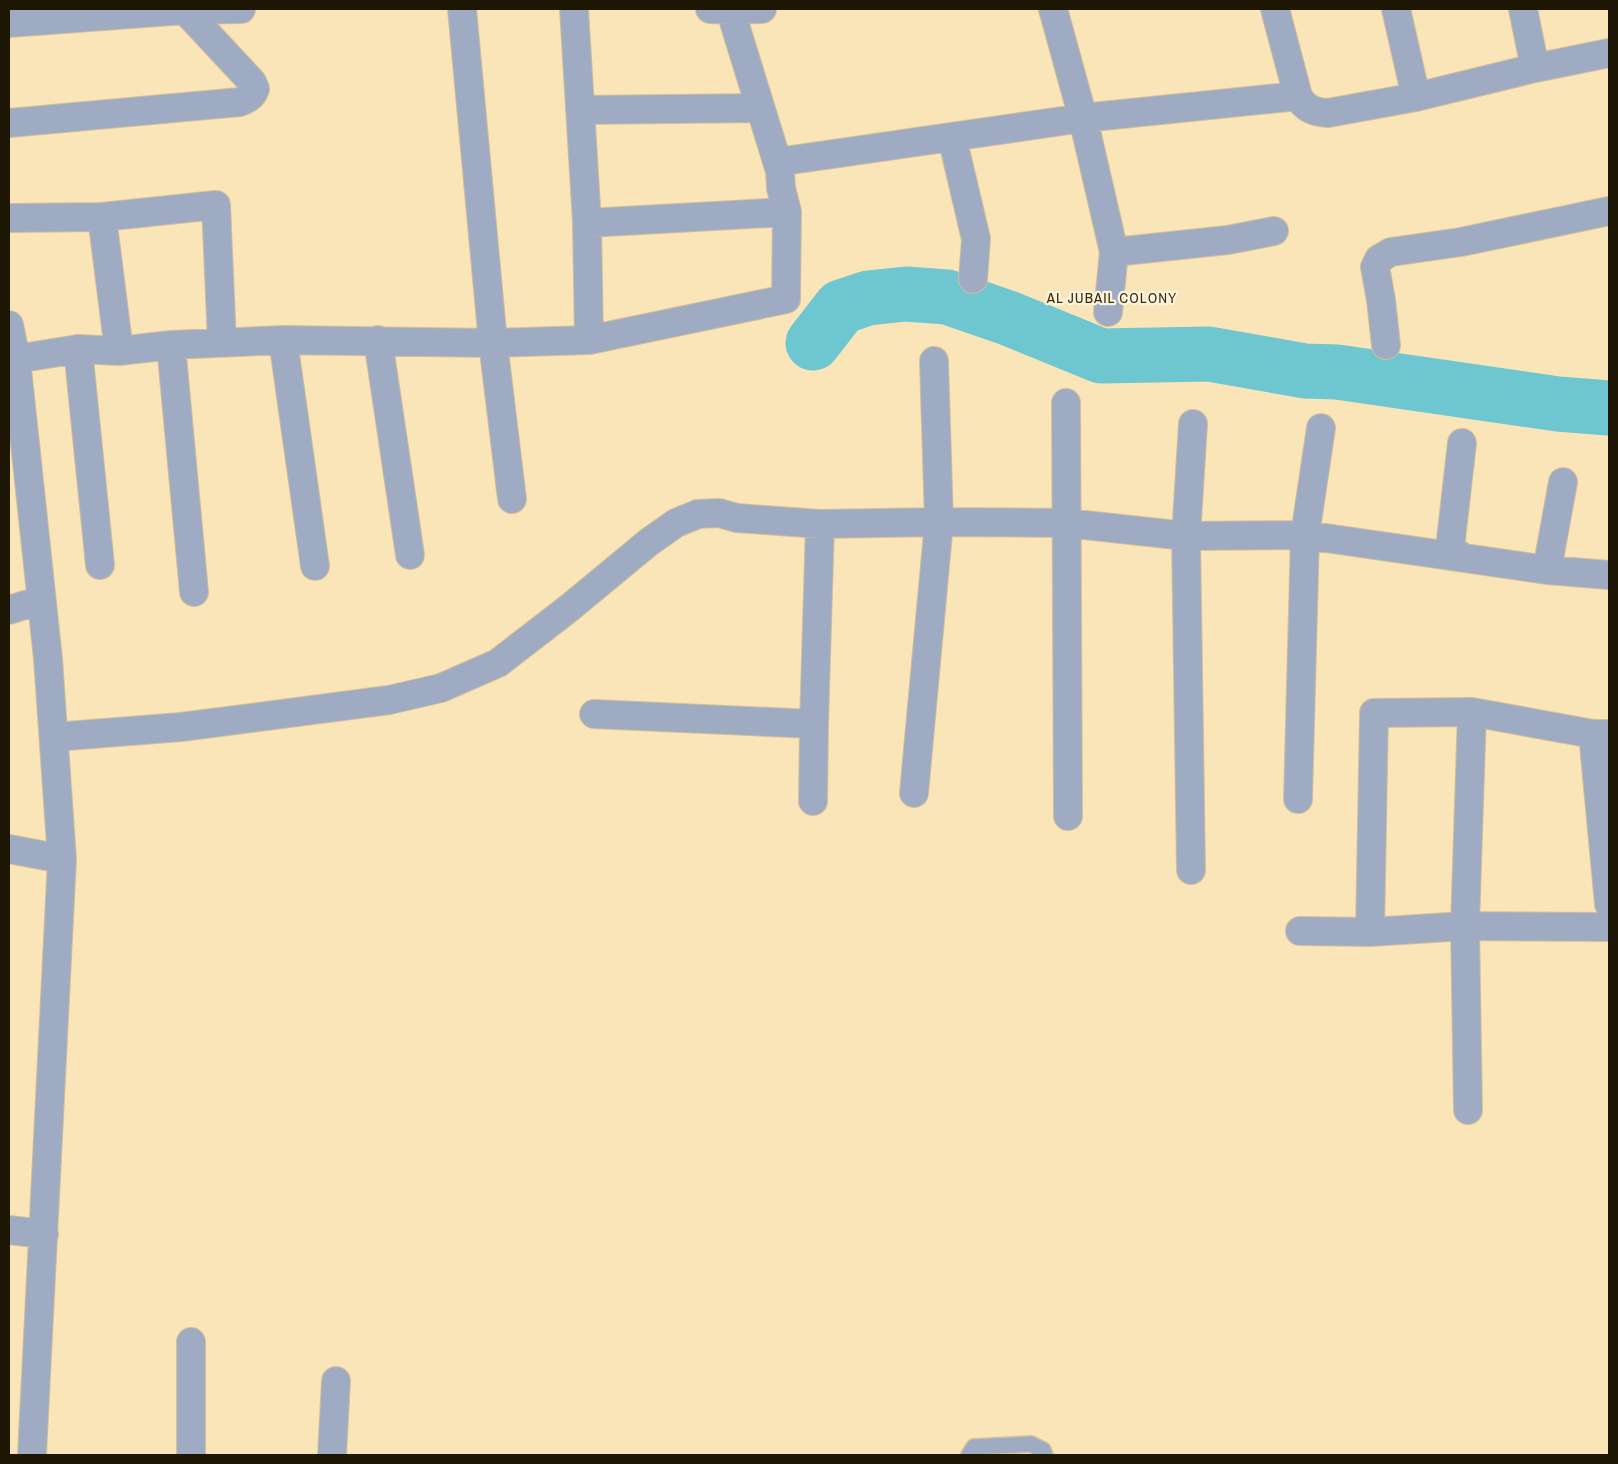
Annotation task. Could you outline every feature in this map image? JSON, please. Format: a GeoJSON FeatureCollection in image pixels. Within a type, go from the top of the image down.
{"type":"FeatureCollection","features":[{"type":"Feature","properties":{"kind":"street"},"geometry":{"type":"LineString","coordinates":[[9,23],[185,10],[241,9]]}},
{"type":"Feature","properties":{"kind":"street"},"geometry":{"type":"LineString","coordinates":[[462,9],[493,343],[512,499]]}},
{"type":"Feature","properties":{"kind":"street"},"geometry":{"type":"LineString","coordinates":[[574,9],[587,223],[589,340]]}},
{"type":"Feature","properties":{"kind":"street"},"geometry":{"type":"LineString","coordinates":[[16,359],[78,349],[119,351],[171,344],[222,342],[378,340],[493,343],[589,340],[786,299],[786,212],[780,171],[760,108],[723,9],[762,9]]}},
{"type":"Feature","properties":{"kind":"street"},"geometry":{"type":"LineString","coordinates":[[1053,9],[1084,118],[1114,252],[1108,312]]}},
{"type":"Feature","properties":{"kind":"street"},"geometry":{"type":"LineString","coordinates":[[1275,9],[1298,96],[1307,108],[1318,113],[1328,113],[1416,97],[1535,68],[1609,53]]}},
{"type":"Feature","properties":{"kind":"street"},"geometry":{"type":"LineString","coordinates":[[1396,9],[1416,97]]}},
{"type":"Feature","properties":{"kind":"street"},"geometry":{"type":"LineString","coordinates":[[1523,9],[1535,68]]}},
{"type":"Feature","properties":{"kind":"street"},"geometry":{"type":"LineString","coordinates":[[9,123],[240,102],[247,99],[253,94],[255,89],[252,82],[185,10]]}},
{"type":"Feature","properties":{"kind":"street"},"geometry":{"type":"LineString","coordinates":[[780,171],[784,164],[791,160],[1084,118],[1298,96]]}},
{"type":"Feature","properties":{"kind":"street"},"geometry":{"type":"LineString","coordinates":[[580,110],[760,108]]}},
{"type":"Feature","properties":{"kind":"street"},"geometry":{"type":"LineString","coordinates":[[952,137],[976,238],[973,279]]}},
{"type":"Feature","properties":{"kind":"street"},"geometry":{"type":"LineString","coordinates":[[9,218],[102,217],[216,205],[222,342]]}},
{"type":"Feature","properties":{"kind":"street"},"geometry":{"type":"LineString","coordinates":[[1386,345],[1382,300],[1375,267],[1379,259],[1391,252],[1460,242],[1609,211]]}},
{"type":"Feature","properties":{"kind":"street"},"geometry":{"type":"LineString","coordinates":[[587,223],[786,212]]}},
{"type":"Feature","properties":{"kind":"street"},"geometry":{"type":"LineString","coordinates":[[102,217],[119,351]]}},
{"type":"Feature","properties":{"kind":"street"},"geometry":{"type":"LineString","coordinates":[[1114,252],[1228,240],[1274,231]]}},
{"type":"Feature","properties":{"kind":"street"},"geometry":{"type":"LineString","coordinates":[[9,325],[16,359],[41,600],[54,736],[62,859],[32,1455]]}},
{"type":"Feature","properties":{"kind":"street"},"geometry":{"type":"LineString","coordinates":[[283,340],[315,566]]}},
{"type":"Feature","properties":{"kind":"street"},"geometry":{"type":"LineString","coordinates":[[378,340],[410,555]]}},
{"type":"Feature","properties":{"kind":"street"},"geometry":{"type":"LineString","coordinates":[[171,344],[194,592]]}},
{"type":"Feature","properties":{"kind":"street"},"geometry":{"type":"LineString","coordinates":[[78,349],[100,565]]}},
{"type":"Feature","properties":{"kind":"street"},"geometry":{"type":"LineString","coordinates":[[914,793],[938,522],[934,361]]}},
{"type":"Feature","properties":{"kind":"street"},"geometry":{"type":"LineString","coordinates":[[1066,403],[1068,816]]}},
{"type":"Feature","properties":{"kind":"street"},"geometry":{"type":"LineString","coordinates":[[1191,870],[1186,536],[1193,424]]}},
{"type":"Feature","properties":{"kind":"street"},"geometry":{"type":"LineString","coordinates":[[1298,798],[1306,536],[1321,428]]}},
{"type":"Feature","properties":{"kind":"street"},"geometry":{"type":"LineString","coordinates":[[1462,443],[1450,548],[1462,557]]}},
{"type":"Feature","properties":{"kind":"street"},"geometry":{"type":"LineString","coordinates":[[1547,570],[1563,482]]}},
{"type":"Feature","properties":{"kind":"street"},"geometry":{"type":"LineString","coordinates":[[54,736],[181,727],[389,700],[440,688],[498,663],[568,609],[649,542],[676,523],[698,514],[720,514],[737,518],[820,524],[938,522],[1066,523],[1186,536],[1306,536],[1547,570],[1609,575]]}},
{"type":"Feature","properties":{"kind":"street"},"geometry":{"type":"LineString","coordinates":[[813,801],[820,524]]}},
{"type":"Feature","properties":{"kind":"street"},"geometry":{"type":"LineString","coordinates":[[9,610],[41,600]]}},
{"type":"Feature","properties":{"kind":"street"},"geometry":{"type":"LineString","coordinates":[[1468,1110],[1465,926],[1472,712]]}},
{"type":"Feature","properties":{"kind":"street"},"geometry":{"type":"LineString","coordinates":[[1370,932],[1374,713],[1472,712],[1601,734],[1609,904]]}},
{"type":"Feature","properties":{"kind":"street"},"geometry":{"type":"LineString","coordinates":[[594,714],[814,724]]}},
{"type":"Feature","properties":{"kind":"street"},"geometry":{"type":"LineString","coordinates":[[9,849],[62,859]]}},
{"type":"Feature","properties":{"kind":"street"},"geometry":{"type":"LineString","coordinates":[[1300,931],[1370,932],[1465,926],[1609,927]]}},
{"type":"Feature","properties":{"kind":"street"},"geometry":{"type":"LineString","coordinates":[[9,1230],[44,1234]]}},
{"type":"Feature","properties":{"kind":"street"},"geometry":{"type":"LineString","coordinates":[[191,1342],[191,1455]]}},
{"type":"Feature","properties":{"kind":"street"},"geometry":{"type":"LineString","coordinates":[[332,1455],[336,1381]]}},
{"type":"Feature","properties":{"kind":"lane"},"geometry":{"type":"LineString","coordinates":[[969,1455],[974,1446],[1031,1444],[1042,1450],[1045,1455]]}},
{"type":"Feature","properties":{"kind":"waterway"},"geometry":{"type":"LineString","coordinates":[[813,343],[841,307],[868,298],[906,294],[947,297],[1008,318],[1101,356],[1209,354],[1305,371],[1337,372],[1558,404],[1609,408]]}},
{"type":"Feature","properties":{"kind":"district","name":"AL JUBAIL COLONY"},"geometry":{"type":"Point","coordinates":[1112,298]}}]}
